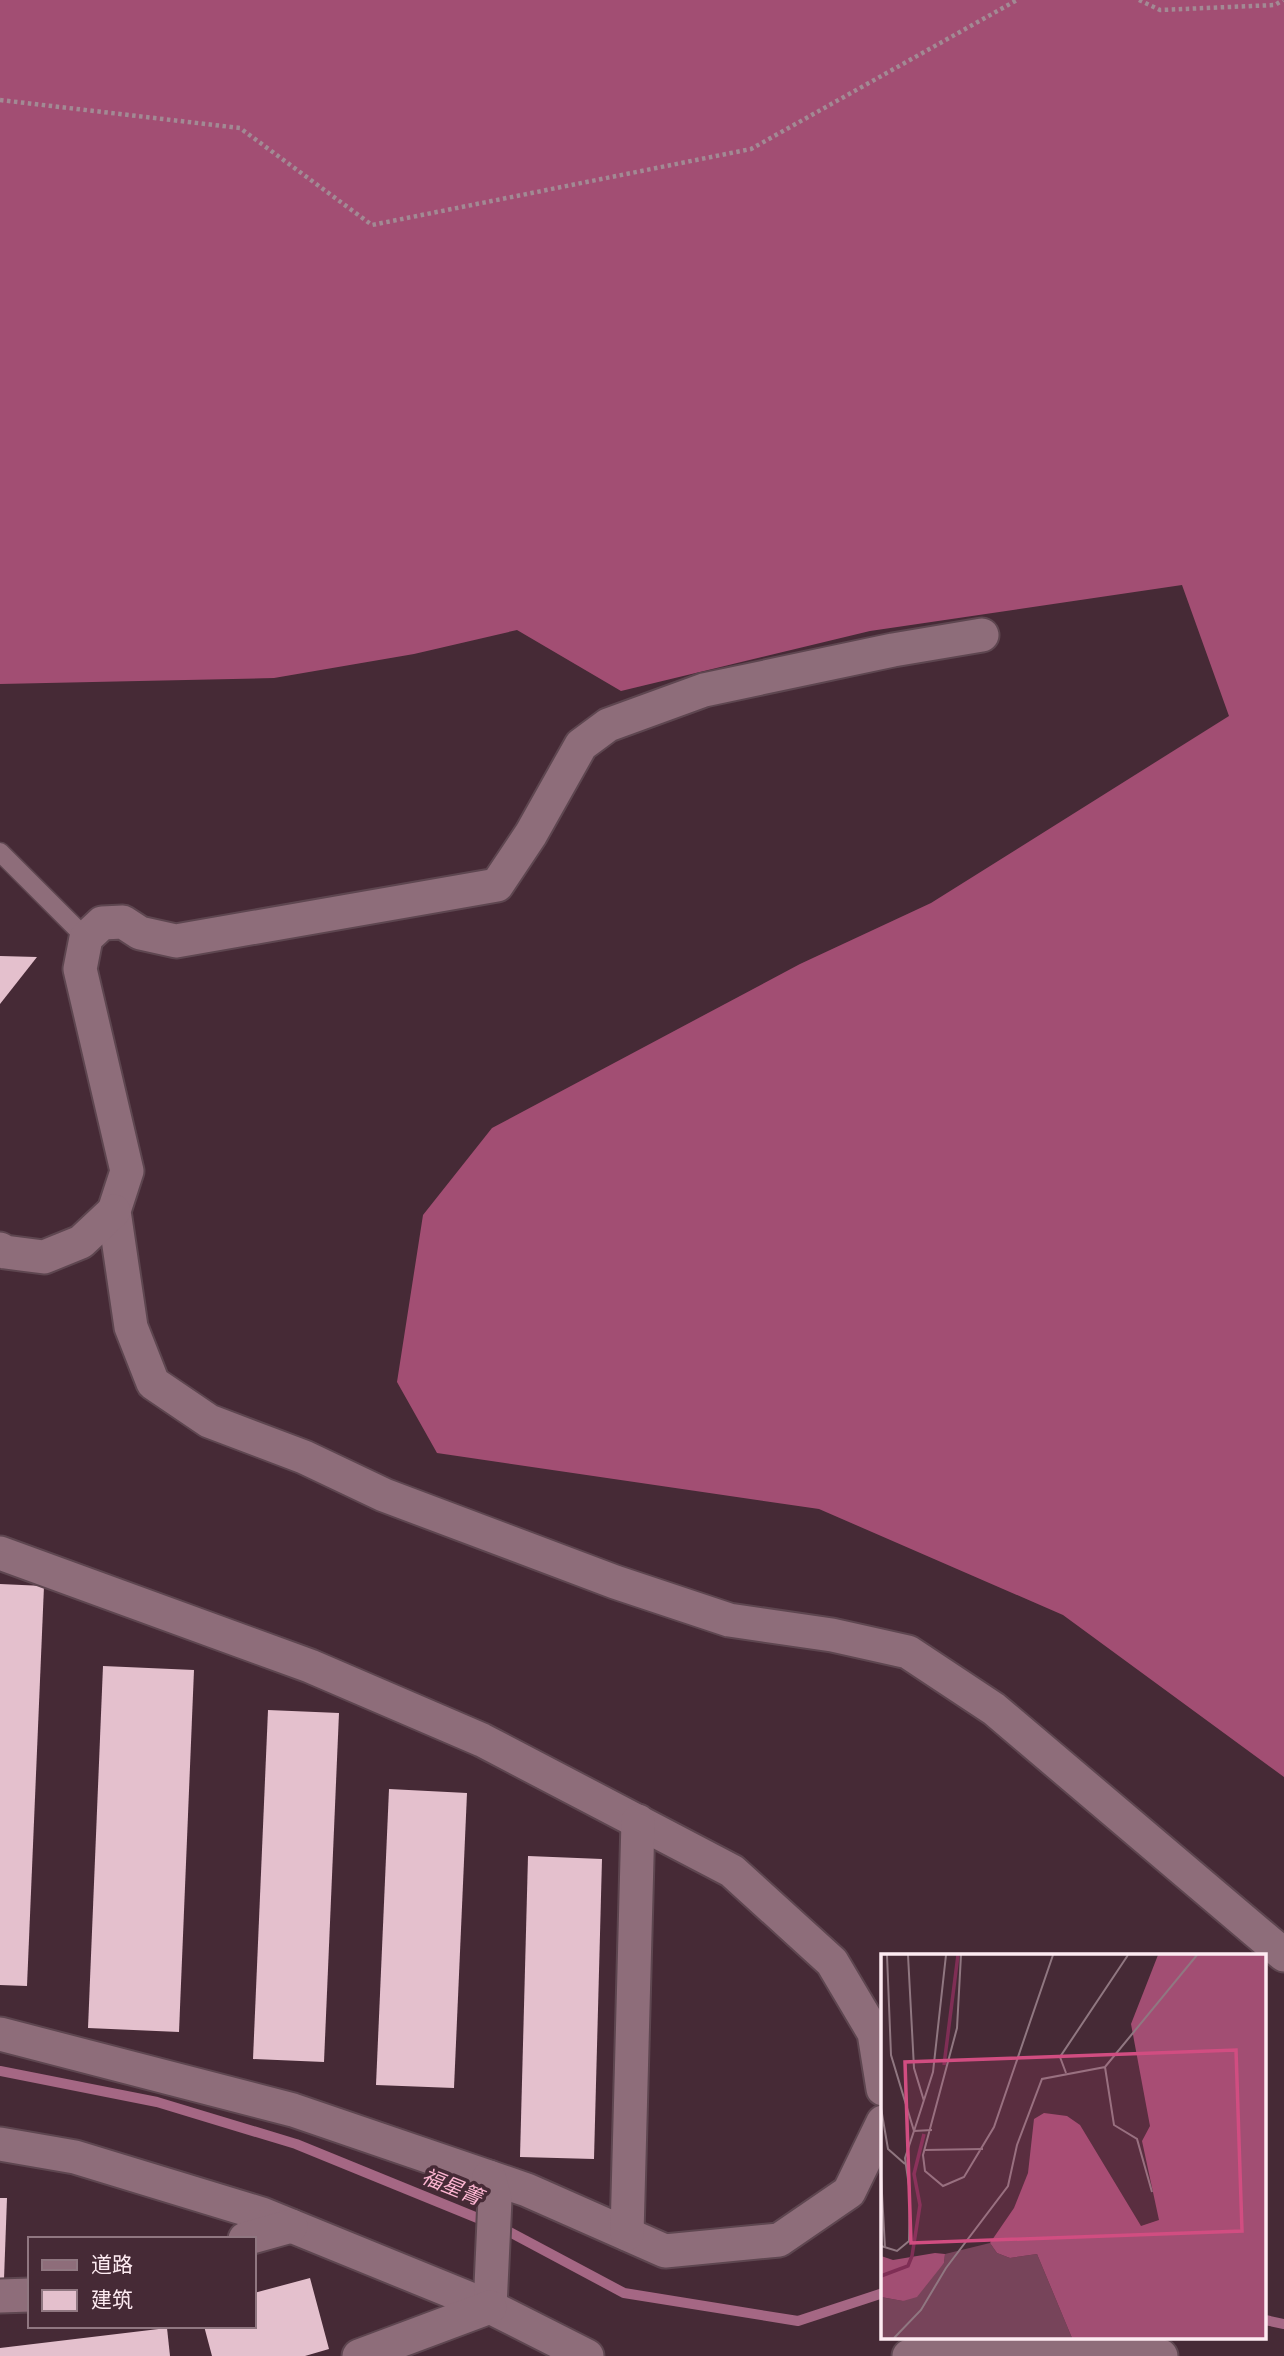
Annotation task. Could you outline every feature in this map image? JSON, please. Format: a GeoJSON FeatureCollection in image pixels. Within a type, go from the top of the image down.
{"type":"FeatureCollection","features":[{"type":"Feature","properties":{"kind":"street"},"geometry":{"type":"LineString","coordinates":[[982,635],[893,650],[704,690],[608,725],[580,745],[531,834],[497,885],[176,941],[140,933],[123,922],[102,923],[86,938],[80,969],[127,1171],[114,1210],[131,1327],[153,1383],[209,1421],[304,1457],[384,1495],[615,1582],[729,1620],[832,1635],[908,1652],[994,1709],[1284,1955]]}},
{"type":"Feature","properties":{"kind":"street"},"geometry":{"type":"LineString","coordinates":[[0,1249],[5,1252],[44,1256],[81,1242],[114,1210]]}},
{"type":"Feature","properties":{"kind":"street"},"geometry":{"type":"LineString","coordinates":[[0,1553],[310,1665],[482,1740],[732,1871],[832,1962],[874,2033],[881,2077]]}},
{"type":"Feature","properties":{"kind":"street"},"geometry":{"type":"LineString","coordinates":[[627,2234],[638,1821]]}},
{"type":"Feature","properties":{"kind":"street"},"geometry":{"type":"LineString","coordinates":[[0,2034],[292,2110],[492,2188],[527,2190],[665,2250],[779,2240],[849,2192],[881,2126]]}},
{"type":"Feature","properties":{"kind":"street"},"geometry":{"type":"LineString","coordinates":[[0,2144],[75,2157],[262,2214],[489,2307],[587,2356]]}},
{"type":"Feature","properties":{"kind":"street"},"geometry":{"type":"LineString","coordinates":[[489,2307],[493,2250],[492,2188]]}},
{"type":"Feature","properties":{"kind":"street"},"geometry":{"type":"LineString","coordinates":[[252,2237],[292,2226]]}},
{"type":"Feature","properties":{"kind":"street"},"geometry":{"type":"LineString","coordinates":[[0,2296],[28,2295]]}},
{"type":"Feature","properties":{"kind":"street"},"geometry":{"type":"LineString","coordinates":[[359,2356],[489,2307]]}},
{"type":"Feature","properties":{"kind":"street"},"geometry":{"type":"LineString","coordinates":[[909,2356],[929,2352],[1161,2356]]}},
{"type":"Feature","properties":{"kind":"lane"},"geometry":{"type":"LineString","coordinates":[[0,852],[86,938]]}},
{"type":"Feature","properties":{"kind":"path"},"geometry":{"type":"LineString","coordinates":[[0,100],[240,128],[372,225],[751,149],[1017,0]]}},
{"type":"Feature","properties":{"kind":"path"},"geometry":{"type":"LineString","coordinates":[[1139,0],[1160,10],[1275,5],[1283,0]]}},
{"type":"Feature","properties":{"kind":"shaded area"},"geometry":{"type":"Polygon","coordinates":[[[0,0],[1284,0],[1284,1777],[1063,1615],[819,1509],[437,1453],[397,1382],[423,1215],[492,1128],[800,964],[931,903],[1229,716],[1182,585],[870,631],[621,691],[517,630],[414,654],[274,678],[0,684],[0,0]]]}},
{"type":"Feature","properties":{"kind":"building"},"geometry":{"type":"Polygon","coordinates":[[[0,956],[37,957],[0,1004],[0,956]]]}},
{"type":"Feature","properties":{"kind":"building"},"geometry":{"type":"Polygon","coordinates":[[[0,1584],[44,1586],[27,1986],[0,1985],[0,1584]]]}},
{"type":"Feature","properties":{"kind":"building"},"geometry":{"type":"Polygon","coordinates":[[[103,1666],[194,1670],[179,2032],[88,2028],[103,1666]]]}},
{"type":"Feature","properties":{"kind":"building"},"geometry":{"type":"Polygon","coordinates":[[[268,1710],[339,1713],[324,2062],[253,2059],[268,1710]]]}},
{"type":"Feature","properties":{"kind":"building"},"geometry":{"type":"Polygon","coordinates":[[[389,1789],[467,1793],[454,2088],[376,2085],[389,1789]]]}},
{"type":"Feature","properties":{"kind":"building"},"geometry":{"type":"Polygon","coordinates":[[[528,1856],[602,1859],[594,2159],[520,2157],[528,1856]]]}},
{"type":"Feature","properties":{"kind":"building"},"geometry":{"type":"Polygon","coordinates":[[[0,2198],[7,2198],[4,2279],[0,2279],[0,2198]]]}},
{"type":"Feature","properties":{"kind":"building"},"geometry":{"type":"Polygon","coordinates":[[[310,2278],[329,2349],[305,2356],[212,2356],[205,2328],[256,2328],[256,2292],[310,2278]]]}},
{"type":"Feature","properties":{"kind":"building"},"geometry":{"type":"Polygon","coordinates":[[[167,2328],[170,2356],[0,2356],[0,2348],[167,2328]]]}},
{"type":"Feature","properties":{"kind":"waterway","name":"福星箐"},"geometry":{"type":"LineString","coordinates":[[0,2071],[157,2102],[296,2144],[502,2228],[624,2293],[798,2321],[881,2294]]}},
{"type":"Feature","properties":{"kind":"waterway","name":"福星箐"},"geometry":{"type":"LineString","coordinates":[[1266,2320],[1284,2324]]}}]}
